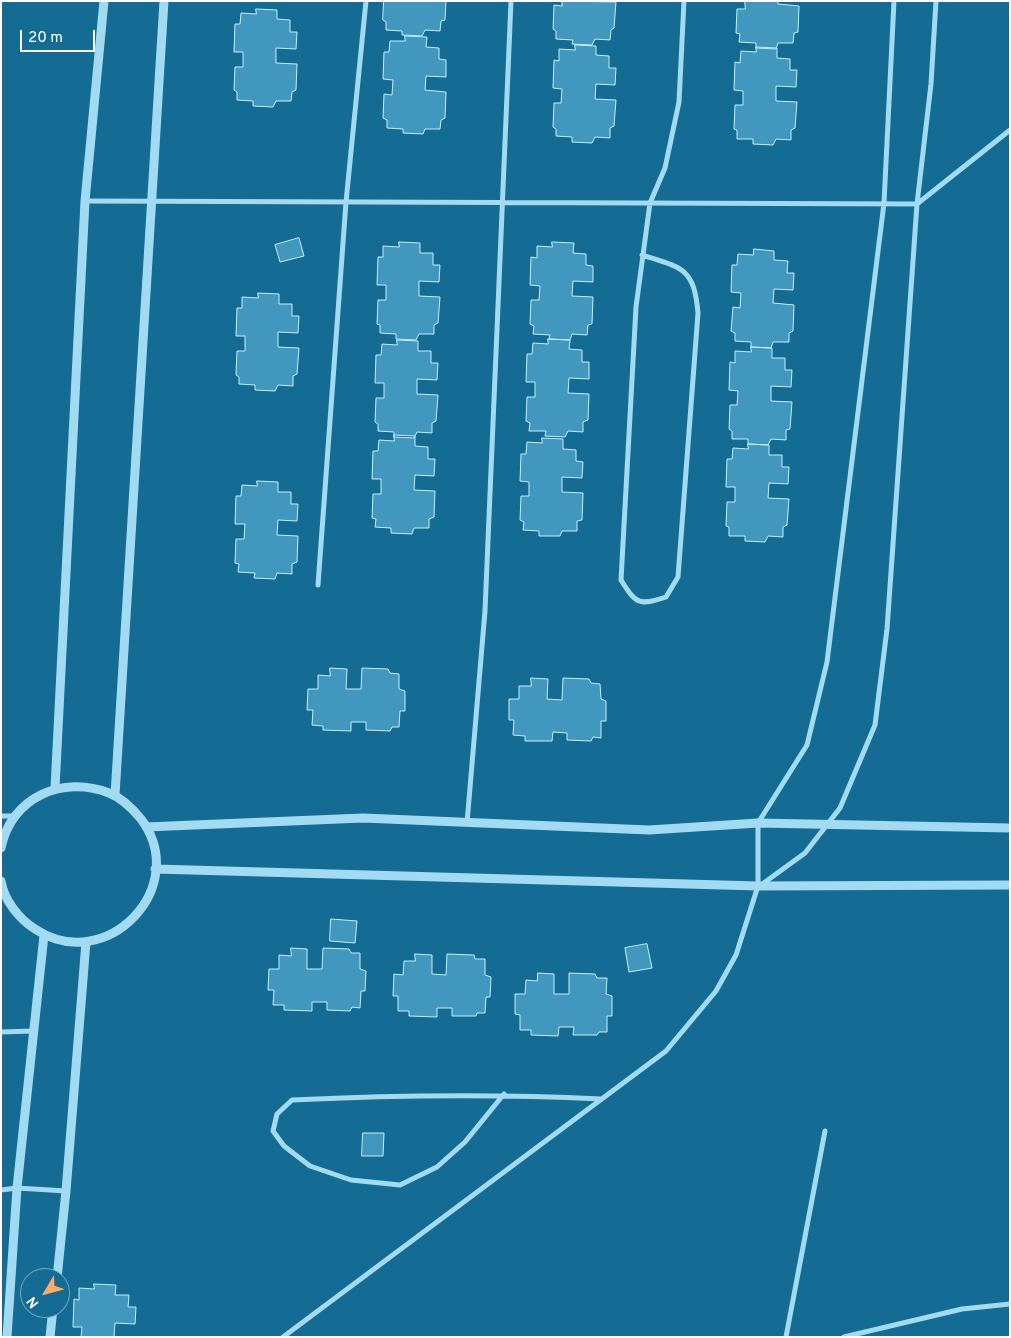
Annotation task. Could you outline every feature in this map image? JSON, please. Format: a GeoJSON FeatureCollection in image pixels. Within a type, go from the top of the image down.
{"type":"FeatureCollection","features":[{"type":"Feature","properties":{"kind":"street"},"geometry":{"type":"LineString","coordinates":[[55,788],[84,201],[104,1]]}},
{"type":"Feature","properties":{"kind":"street"},"geometry":{"type":"LineString","coordinates":[[115,795],[164,1]]}},
{"type":"Feature","properties":{"kind":"street"},"geometry":{"type":"LineString","coordinates":[[318,585],[346,202],[366,1]]}},
{"type":"Feature","properties":{"kind":"street"},"geometry":{"type":"LineString","coordinates":[[467,823],[485,611],[511,1]]}},
{"type":"Feature","properties":{"kind":"street"},"geometry":{"type":"LineString","coordinates":[[642,255],[685,272],[696,290],[698,313],[678,577],[666,597],[647,604],[633,599],[621,580],[636,307],[642,255],[650,203],[665,168],[679,102],[684,1]]}},
{"type":"Feature","properties":{"kind":"street"},"geometry":{"type":"LineString","coordinates":[[283,1337],[666,1051],[716,991],[736,955],[758,886],[758,823],[807,745],[827,662],[884,203],[894,1]]}},
{"type":"Feature","properties":{"kind":"street"},"geometry":{"type":"LineString","coordinates":[[758,886],[805,853],[840,808],[874,725],[887,629],[917,204],[931,84],[936,1]]}},
{"type":"Feature","properties":{"kind":"street"},"geometry":{"type":"LineString","coordinates":[[84,201],[917,204],[1010,130]]}},
{"type":"Feature","properties":{"kind":"street"},"geometry":{"type":"LineString","coordinates":[[1,848],[3,837],[15,816],[32,799],[55,788],[75,785],[96,788],[115,795],[133,809],[146,827],[154,848],[156,869],[151,892],[140,911],[119,930],[106,937],[86,942],[64,941],[44,935],[25,923],[11,906],[1,881]]}},
{"type":"Feature","properties":{"kind":"street"},"geometry":{"type":"LineString","coordinates":[[1,816],[15,816]]}},
{"type":"Feature","properties":{"kind":"street"},"geometry":{"type":"LineString","coordinates":[[146,827],[363,818],[649,830],[758,823],[1010,828]]}},
{"type":"Feature","properties":{"kind":"street"},"geometry":{"type":"LineString","coordinates":[[156,869],[758,886],[1010,885]]}},
{"type":"Feature","properties":{"kind":"street"},"geometry":{"type":"LineString","coordinates":[[7,1337],[17,1188],[44,935]]}},
{"type":"Feature","properties":{"kind":"street"},"geometry":{"type":"LineString","coordinates":[[58,1268],[86,942]]}},
{"type":"Feature","properties":{"kind":"street"},"geometry":{"type":"LineString","coordinates":[[1,1032],[33,1031]]}},
{"type":"Feature","properties":{"kind":"street"},"geometry":{"type":"LineString","coordinates":[[504,1094],[465,1142],[437,1167],[400,1185],[350,1180],[310,1166],[284,1146],[273,1131],[276,1114],[292,1100],[400,1095],[504,1094],[602,1099]]}},
{"type":"Feature","properties":{"kind":"street"},"geometry":{"type":"LineString","coordinates":[[786,1337],[825,1131]]}},
{"type":"Feature","properties":{"kind":"street"},"geometry":{"type":"LineString","coordinates":[[1,1190],[17,1188],[66,1191]]}},
{"type":"Feature","properties":{"kind":"street"},"geometry":{"type":"LineString","coordinates":[[844,1337],[962,1309],[1010,1304]]}},
{"type":"Feature","properties":{"kind":"street"},"geometry":{"type":"LineString","coordinates":[[50,1337],[53,1318]]}},
{"type":"Feature","properties":{"kind":"building"},"geometry":{"type":"Polygon","coordinates":[[[384,1],[446,1],[445,20],[441,21],[440,31],[425,30],[422,36],[402,35],[402,31],[386,30],[386,22],[383,20],[384,1]]]}},
{"type":"Feature","properties":{"kind":"building"},"geometry":{"type":"Polygon","coordinates":[[[562,1],[616,2],[614,28],[611,30],[610,40],[595,39],[592,45],[572,44],[573,40],[556,39],[556,31],[553,29],[554,5],[562,6],[562,1]]]}},
{"type":"Feature","properties":{"kind":"building"},"geometry":{"type":"Polygon","coordinates":[[[745,1],[778,1],[778,4],[799,6],[798,32],[794,33],[793,43],[778,43],[776,49],[756,48],[756,43],[739,42],[740,34],[736,33],[737,9],[745,9],[745,1]]]}},
{"type":"Feature","properties":{"kind":"building"},"geometry":{"type":"Polygon","coordinates":[[[256,9],[277,10],[277,19],[290,20],[290,32],[297,32],[296,49],[276,48],[276,63],[297,64],[296,90],[292,92],[291,101],[276,101],[273,107],[253,106],[253,101],[237,100],[237,92],[234,90],[235,67],[243,67],[243,52],[234,52],[235,24],[240,24],[241,13],[256,14],[256,9]]]}},
{"type":"Feature","properties":{"kind":"building"},"geometry":{"type":"Polygon","coordinates":[[[405,36],[427,37],[426,47],[439,48],[439,59],[446,60],[446,77],[426,76],[425,90],[446,92],[445,118],[441,120],[440,129],[425,129],[423,134],[403,133],[403,129],[387,128],[387,120],[383,118],[384,94],[392,95],[393,80],[383,79],[384,52],[389,52],[390,41],[405,41],[405,36]]]}},
{"type":"Feature","properties":{"kind":"building"},"geometry":{"type":"Polygon","coordinates":[[[575,45],[596,46],[596,55],[609,56],[609,68],[616,68],[615,85],[596,84],[595,99],[616,100],[614,126],[610,128],[610,138],[595,137],[592,143],[572,142],[572,137],[556,136],[556,129],[553,127],[554,103],[561,103],[562,89],[553,88],[554,60],[559,61],[559,49],[575,50],[575,45]]]}},
{"type":"Feature","properties":{"kind":"building"},"geometry":{"type":"Polygon","coordinates":[[[756,47],[777,48],[777,58],[790,59],[790,70],[797,70],[796,87],[776,86],[776,101],[797,102],[795,128],[791,130],[791,140],[776,139],[773,145],[753,144],[753,139],[737,139],[737,130],[734,129],[735,105],[743,105],[743,91],[734,90],[735,62],[740,63],[741,51],[756,52],[756,47]]]}},
{"type":"Feature","properties":{"kind":"building"},"geometry":{"type":"Polygon","coordinates":[[[299,238],[304,256],[280,262],[275,245],[299,238]]]}},
{"type":"Feature","properties":{"kind":"building"},"geometry":{"type":"Polygon","coordinates":[[[399,242],[420,243],[420,253],[433,253],[433,265],[440,265],[439,282],[419,281],[419,296],[440,297],[438,323],[434,325],[434,334],[419,334],[416,340],[396,339],[396,334],[380,333],[380,325],[377,324],[378,300],[386,300],[386,285],[377,285],[378,257],[383,257],[383,246],[399,247],[399,242]]]}},
{"type":"Feature","properties":{"kind":"building"},"geometry":{"type":"Polygon","coordinates":[[[552,242],[574,243],[573,253],[586,254],[586,265],[593,266],[593,282],[573,281],[572,296],[593,297],[592,324],[588,325],[587,335],[572,334],[570,340],[549,339],[550,335],[533,334],[534,326],[530,324],[531,300],[539,300],[540,286],[530,285],[531,257],[537,258],[537,246],[552,247],[552,242]]]}},
{"type":"Feature","properties":{"kind":"building"},"geometry":{"type":"Polygon","coordinates":[[[754,249],[774,251],[774,260],[788,261],[787,273],[794,273],[793,290],[774,289],[773,303],[794,305],[793,331],[789,333],[789,342],[773,342],[771,348],[751,347],[751,342],[735,341],[735,333],[731,331],[733,307],[740,308],[741,293],[731,292],[732,265],[737,265],[738,254],[753,255],[754,249]]]}},
{"type":"Feature","properties":{"kind":"building"},"geometry":{"type":"Polygon","coordinates":[[[258,293],[279,294],[279,304],[292,304],[292,316],[299,316],[298,333],[278,332],[278,347],[299,348],[297,374],[293,376],[293,386],[278,385],[275,391],[255,390],[255,385],[239,384],[239,377],[236,375],[237,351],[245,351],[245,336],[236,336],[237,308],[242,308],[242,297],[258,298],[258,293]]]}},
{"type":"Feature","properties":{"kind":"building"},"geometry":{"type":"Polygon","coordinates":[[[548,339],[570,340],[569,349],[582,350],[582,362],[589,362],[589,379],[569,378],[568,393],[589,394],[588,420],[583,422],[583,432],[568,431],[565,437],[545,436],[546,431],[529,431],[530,423],[526,421],[527,397],[535,397],[535,382],[526,382],[527,354],[532,354],[533,343],[548,344],[548,339]]]}},
{"type":"Feature","properties":{"kind":"building"},"geometry":{"type":"Polygon","coordinates":[[[397,340],[418,341],[418,351],[431,351],[431,363],[438,363],[437,380],[417,379],[417,394],[438,395],[436,421],[432,423],[432,433],[417,432],[414,438],[394,437],[394,432],[378,431],[378,424],[375,422],[376,398],[384,398],[384,383],[375,383],[376,355],[381,355],[382,344],[397,345],[397,340]]]}},
{"type":"Feature","properties":{"kind":"building"},"geometry":{"type":"Polygon","coordinates":[[[751,347],[772,348],[772,358],[785,358],[785,370],[792,370],[791,387],[771,386],[771,401],[792,402],[790,429],[786,430],[786,440],[771,439],[768,445],[748,444],[748,439],[732,439],[732,431],[729,429],[730,405],[737,405],[738,391],[729,390],[730,362],[735,363],[735,351],[751,352],[751,347]]]}},
{"type":"Feature","properties":{"kind":"building"},"geometry":{"type":"Polygon","coordinates":[[[394,435],[415,436],[415,446],[428,447],[428,459],[435,459],[434,476],[415,475],[414,490],[435,491],[434,517],[429,519],[429,528],[414,528],[412,534],[391,533],[391,528],[375,527],[376,519],[372,518],[373,494],[381,494],[381,479],[372,479],[373,451],[378,451],[379,440],[394,441],[394,435]]]}},
{"type":"Feature","properties":{"kind":"building"},"geometry":{"type":"Polygon","coordinates":[[[542,438],[563,439],[563,449],[576,450],[576,461],[583,462],[582,478],[562,477],[562,492],[583,493],[582,520],[577,521],[577,531],[562,531],[560,536],[539,536],[539,531],[523,530],[524,522],[520,520],[521,496],[529,496],[529,482],[520,481],[521,454],[526,454],[527,442],[542,443],[542,438]]]}},
{"type":"Feature","properties":{"kind":"building"},"geometry":{"type":"Polygon","coordinates":[[[748,444],[769,445],[769,455],[782,455],[782,467],[789,467],[788,484],[769,483],[768,498],[789,499],[787,525],[783,527],[783,537],[768,536],[765,542],[745,541],[745,536],[729,536],[729,527],[726,526],[727,502],[735,502],[735,487],[726,487],[727,459],[732,459],[733,448],[748,449],[748,444]]]}},
{"type":"Feature","properties":{"kind":"building"},"geometry":{"type":"Polygon","coordinates":[[[257,481],[278,482],[278,492],[291,492],[291,504],[298,504],[297,521],[278,520],[277,535],[298,536],[297,562],[292,564],[292,574],[277,573],[275,579],[254,578],[255,573],[238,572],[239,564],[235,563],[236,539],[244,539],[245,524],[235,524],[236,496],[241,496],[242,485],[257,486],[257,481]]]}},
{"type":"Feature","properties":{"kind":"building"},"geometry":{"type":"Polygon","coordinates":[[[330,668],[347,669],[346,689],[361,689],[362,668],[388,669],[390,673],[399,674],[399,689],[405,691],[405,711],[400,711],[399,727],[392,727],[390,731],[366,730],[366,722],[351,722],[351,731],[323,730],[323,726],[312,725],[313,710],[307,710],[308,689],[318,689],[318,675],[330,676],[330,668]]]}},
{"type":"Feature","properties":{"kind":"building"},"geometry":{"type":"Polygon","coordinates":[[[531,678],[548,679],[547,699],[562,700],[563,678],[589,679],[591,683],[600,684],[601,699],[606,701],[606,721],[601,721],[601,738],[593,737],[591,741],[567,740],[567,733],[553,732],[552,741],[525,741],[525,736],[513,735],[514,720],[509,720],[509,699],[519,699],[519,686],[531,686],[531,678]]]}},
{"type":"Feature","properties":{"kind":"building"},"geometry":{"type":"Polygon","coordinates":[[[331,919],[357,921],[355,943],[330,941],[331,919]]]}},
{"type":"Feature","properties":{"kind":"building"},"geometry":{"type":"Polygon","coordinates":[[[647,944],[652,968],[629,972],[625,948],[647,944]]]}},
{"type":"Feature","properties":{"kind":"building"},"geometry":{"type":"Polygon","coordinates":[[[291,948],[307,949],[307,969],[322,969],[323,948],[349,949],[351,953],[360,953],[360,969],[366,971],[365,991],[361,991],[360,1008],[352,1007],[350,1011],[327,1010],[327,1002],[312,1002],[312,1011],[284,1010],[284,1005],[273,1005],[274,990],[268,990],[269,969],[279,969],[279,955],[291,956],[291,948]]]}},
{"type":"Feature","properties":{"kind":"building"},"geometry":{"type":"Polygon","coordinates":[[[415,954],[432,955],[432,974],[446,975],[447,954],[474,955],[475,959],[485,959],[485,975],[491,977],[490,997],[486,997],[485,1013],[477,1013],[476,1016],[452,1016],[452,1008],[437,1008],[437,1017],[409,1016],[409,1011],[398,1011],[398,996],[393,996],[394,974],[403,975],[404,961],[415,961],[415,954]]]}},
{"type":"Feature","properties":{"kind":"building"},"geometry":{"type":"Polygon","coordinates":[[[538,973],[554,974],[554,994],[569,994],[569,973],[595,974],[597,978],[607,978],[606,994],[612,996],[612,1016],[607,1016],[607,1032],[599,1032],[597,1035],[573,1035],[574,1027],[559,1027],[558,1036],[531,1035],[531,1030],[520,1030],[520,1015],[515,1014],[515,994],[525,994],[526,980],[537,981],[538,973]]]}},
{"type":"Feature","properties":{"kind":"building"},"geometry":{"type":"Polygon","coordinates":[[[363,1133],[384,1133],[383,1156],[362,1156],[363,1133]]]}},
{"type":"Feature","properties":{"kind":"building"},"geometry":{"type":"Polygon","coordinates":[[[94,1284],[116,1285],[115,1295],[129,1295],[128,1307],[136,1307],[135,1324],[115,1323],[114,1337],[81,1337],[82,1327],[73,1327],[74,1299],[79,1300],[79,1288],[94,1289],[94,1284]]]}}]}
